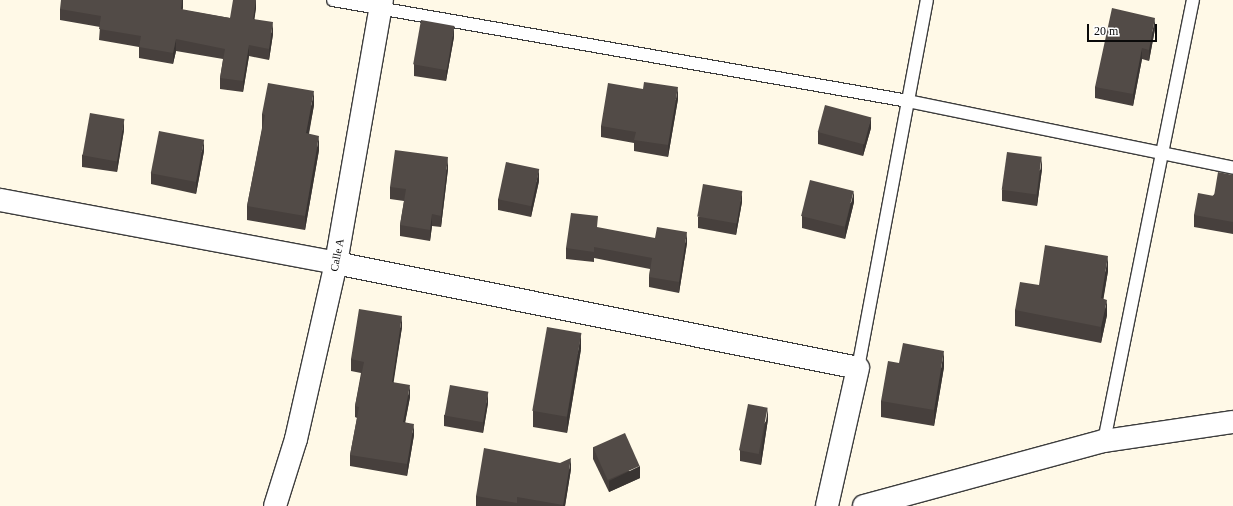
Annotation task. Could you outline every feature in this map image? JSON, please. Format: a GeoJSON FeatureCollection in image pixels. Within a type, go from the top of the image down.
{"type":"FeatureCollection","features":[{"type":"Feature","properties":{"kind":"street","name":"Calle A"},"geometry":{"type":"LineString","coordinates":[[275,506],[296,439],[336,263],[381,4]]}},
{"type":"Feature","properties":{"kind":"street"},"geometry":{"type":"LineString","coordinates":[[0,200],[336,263],[858,368],[827,506]]}},
{"type":"Feature","properties":{"kind":"street"},"geometry":{"type":"LineString","coordinates":[[870,505],[1104,441],[1233,422]]}},
{"type":"Feature","properties":{"kind":"lane"},"geometry":{"type":"LineString","coordinates":[[333,0],[381,4],[908,102],[1233,168]]}},
{"type":"Feature","properties":{"kind":"lane"},"geometry":{"type":"LineString","coordinates":[[858,368],[927,0]]}},
{"type":"Feature","properties":{"kind":"lane"},"geometry":{"type":"LineString","coordinates":[[1104,441],[1193,0]]}},
{"type":"Feature","properties":{"kind":"building"},"geometry":{"type":"Polygon","coordinates":[[[61,0],[182,0],[181,9],[230,18],[233,0],[256,0],[253,19],[273,22],[269,49],[249,45],[243,81],[220,78],[225,49],[176,39],[173,53],[139,47],[141,36],[99,29],[101,16],[60,9],[61,0]]]}},
{"type":"Feature","properties":{"kind":"building"},"geometry":{"type":"Polygon","coordinates":[[[1112,8],[1155,18],[1149,50],[1142,48],[1133,94],[1095,87],[1112,8]]]}},
{"type":"Feature","properties":{"kind":"building"},"geometry":{"type":"Polygon","coordinates":[[[421,20],[454,26],[447,70],[413,64],[421,20]]]}},
{"type":"Feature","properties":{"kind":"building"},"geometry":{"type":"Polygon","coordinates":[[[644,82],[678,87],[668,145],[634,140],[636,132],[601,126],[608,83],[643,89],[644,82]]]}},
{"type":"Feature","properties":{"kind":"building"},"geometry":{"type":"Polygon","coordinates":[[[268,83],[314,91],[306,133],[319,136],[305,216],[247,206],[265,115],[262,114],[268,83]]]}},
{"type":"Feature","properties":{"kind":"building"},"geometry":{"type":"Polygon","coordinates":[[[825,105],[871,117],[864,144],[818,132],[825,105]]]}},
{"type":"Feature","properties":{"kind":"building"},"geometry":{"type":"Polygon","coordinates":[[[90,113],[124,119],[117,161],[83,155],[90,113]]]}},
{"type":"Feature","properties":{"kind":"building"},"geometry":{"type":"Polygon","coordinates":[[[159,131],[204,140],[196,182],[151,173],[159,131]]]}},
{"type":"Feature","properties":{"kind":"building"},"geometry":{"type":"Polygon","coordinates":[[[395,150],[448,157],[441,216],[432,214],[430,230],[400,225],[406,189],[390,187],[395,150]]]}},
{"type":"Feature","properties":{"kind":"building"},"geometry":{"type":"Polygon","coordinates":[[[1007,152],[1042,157],[1036,195],[1002,190],[1007,152]]]}},
{"type":"Feature","properties":{"kind":"building"},"geometry":{"type":"Polygon","coordinates":[[[506,162],[539,169],[531,206],[498,199],[506,162]]]}},
{"type":"Feature","properties":{"kind":"building"},"geometry":{"type":"Polygon","coordinates":[[[1218,172],[1233,175],[1233,222],[1194,215],[1198,193],[1214,196],[1218,172]]]}},
{"type":"Feature","properties":{"kind":"building"},"geometry":{"type":"Polygon","coordinates":[[[810,180],[854,191],[845,227],[801,216],[810,180]]]}},
{"type":"Feature","properties":{"kind":"building"},"geometry":{"type":"Polygon","coordinates":[[[703,184],[742,191],[737,223],[697,216],[703,184]]]}},
{"type":"Feature","properties":{"kind":"building"},"geometry":{"type":"Polygon","coordinates":[[[571,213],[598,216],[597,227],[655,238],[657,227],[687,232],[679,282],[649,277],[652,258],[594,247],[594,252],[566,248],[571,213]]]}},
{"type":"Feature","properties":{"kind":"building"},"geometry":{"type":"Polygon","coordinates":[[[1045,245],[1108,256],[1101,298],[1107,300],[1101,327],[1015,310],[1020,282],[1039,285],[1045,245]]]}},
{"type":"Feature","properties":{"kind":"building"},"geometry":{"type":"Polygon","coordinates":[[[359,309],[402,316],[392,382],[410,385],[403,422],[414,424],[407,464],[350,455],[359,407],[355,406],[364,362],[351,359],[359,309]]]}},
{"type":"Feature","properties":{"kind":"building"},"geometry":{"type":"Polygon","coordinates":[[[547,327],[581,333],[567,417],[532,411],[547,327]]]}},
{"type":"Feature","properties":{"kind":"building"},"geometry":{"type":"Polygon","coordinates":[[[903,343],[944,351],[934,410],[881,401],[888,361],[899,363],[903,343]]]}},
{"type":"Feature","properties":{"kind":"building"},"geometry":{"type":"Polygon","coordinates":[[[450,385],[488,392],[483,422],[445,416],[450,385]]]}},
{"type":"Feature","properties":{"kind":"building"},"geometry":{"type":"Polygon","coordinates":[[[748,404],[768,408],[759,454],[739,450],[748,404]]]}},
{"type":"Feature","properties":{"kind":"building"},"geometry":{"type":"Polygon","coordinates":[[[625,433],[640,466],[608,480],[593,447],[625,433]]]}},
{"type":"Feature","properties":{"kind":"building"},"geometry":{"type":"Polygon","coordinates":[[[484,448],[560,463],[571,458],[563,505],[517,497],[517,503],[476,496],[484,448]]]}}]}
